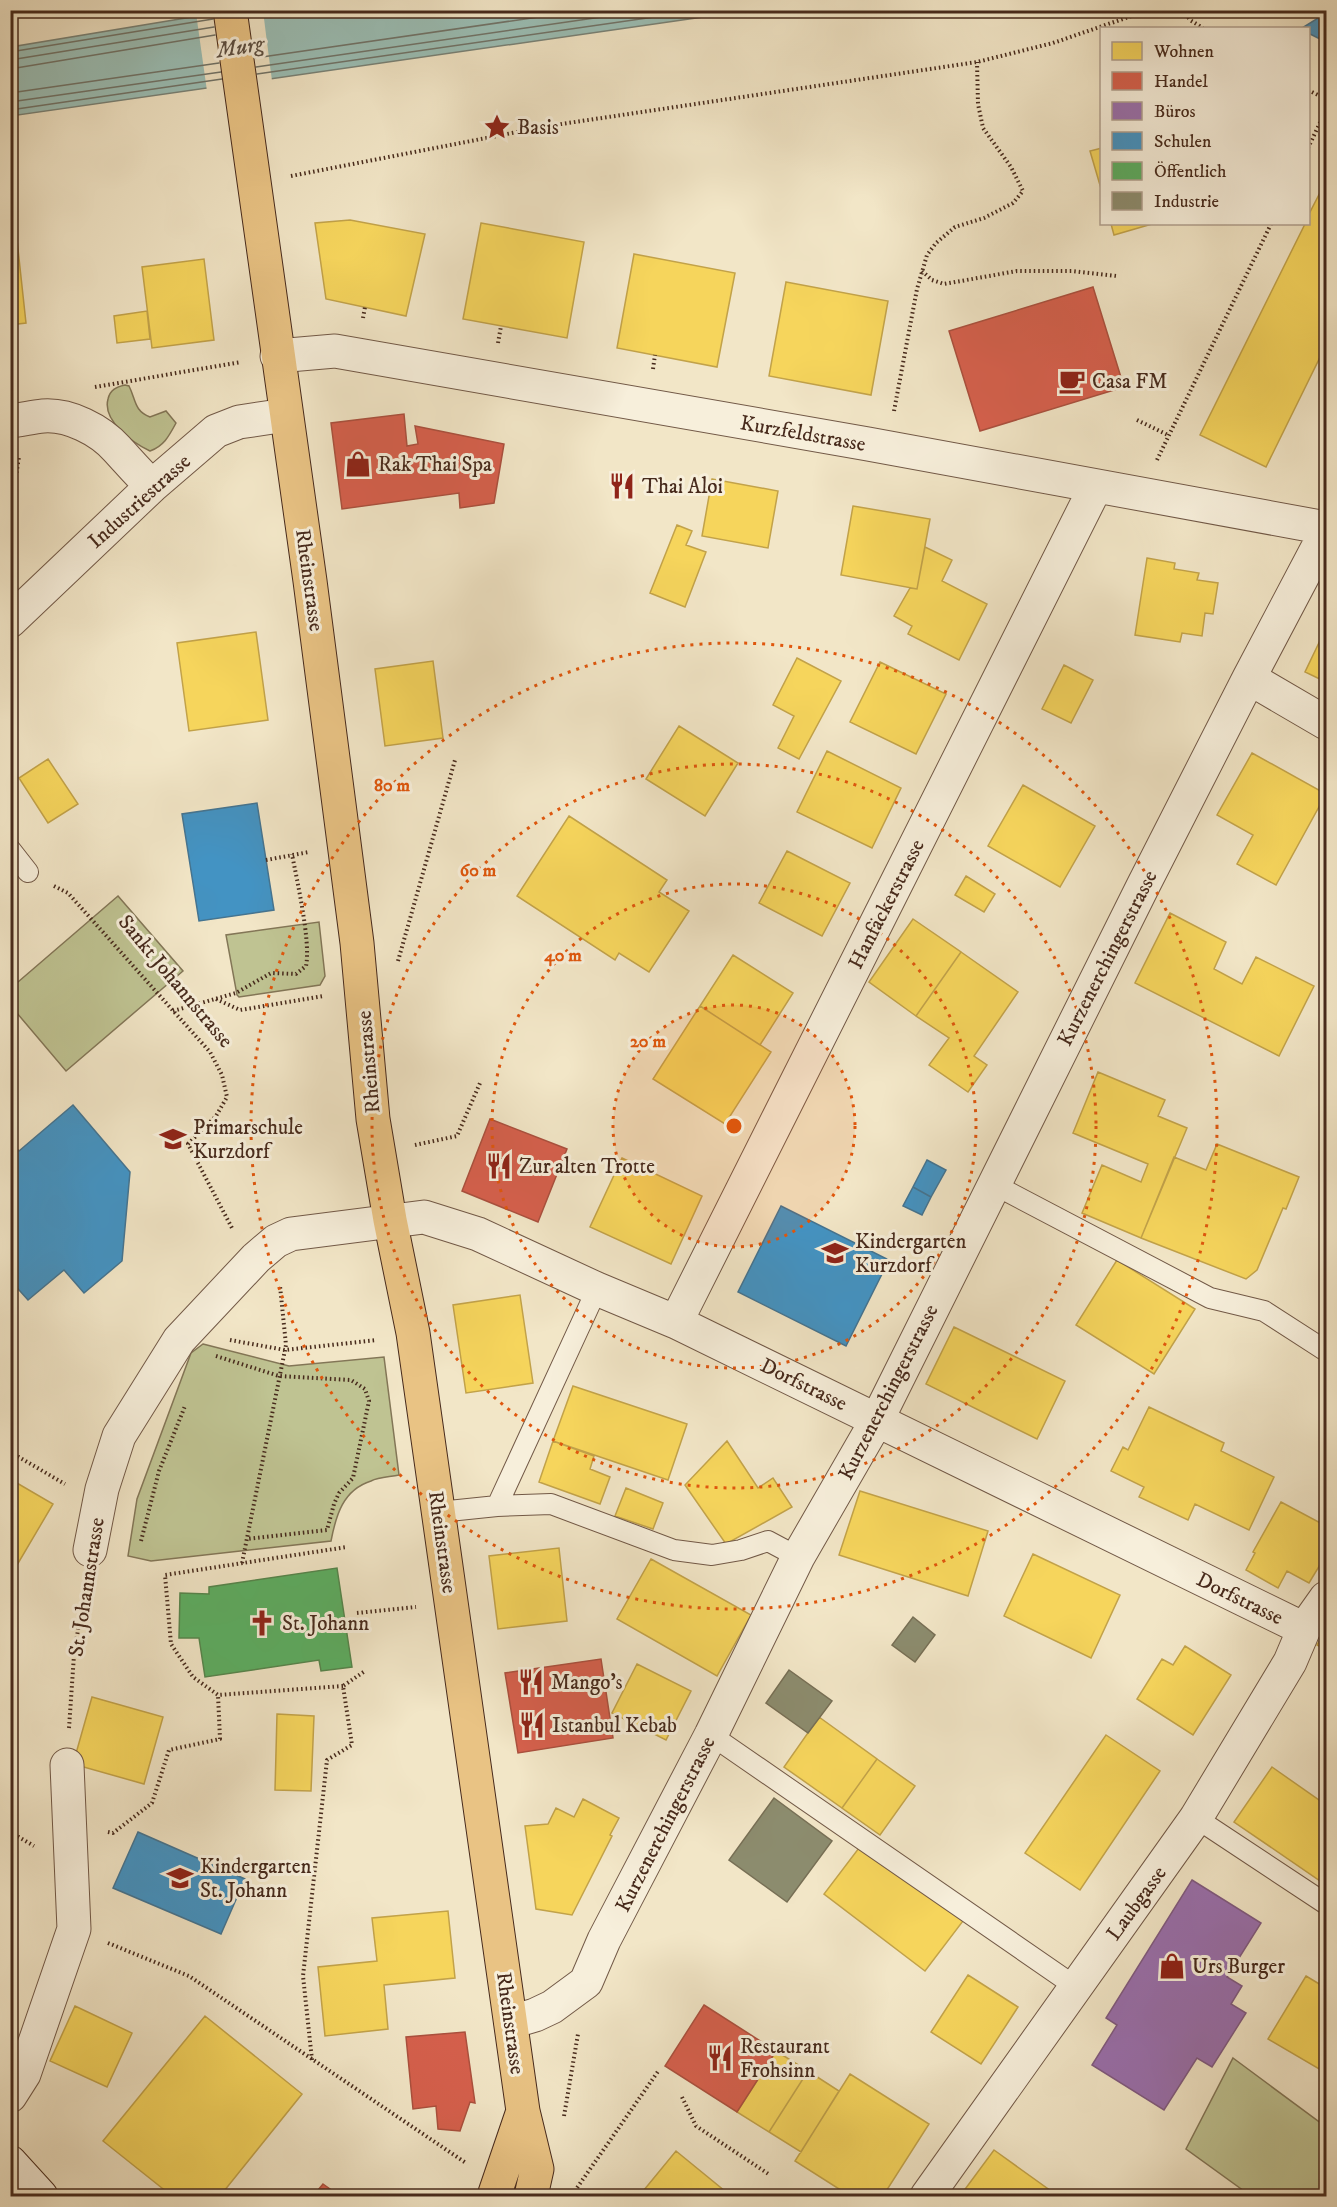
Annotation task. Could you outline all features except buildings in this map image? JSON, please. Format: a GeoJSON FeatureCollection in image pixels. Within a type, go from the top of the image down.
{"type":"FeatureCollection","features":[{"type":"Feature","properties":{"kind":"main road","name":"Rheinstrasse"},"geometry":{"type":"LineString","coordinates":[[230,10],[248,140],[265,358],[286,415],[357,943],[373,1119],[390,1220],[413,1333],[523,2111],[537,2169],[531,2196]]}},
{"type":"Feature","properties":{"kind":"main road","name":"Rheinstrasse"},"geometry":{"type":"LineString","coordinates":[[494,2196],[523,2111]]}},
{"type":"Feature","properties":{"kind":"street","name":"Kurzfeldstrasse"},"geometry":{"type":"LineString","coordinates":[[265,358],[335,351],[1142,494],[1326,530]]}},
{"type":"Feature","properties":{"kind":"street","name":"Industriestrasse"},"geometry":{"type":"LineString","coordinates":[[10,621],[152,486],[216,431],[239,422],[286,415]]}},
{"type":"Feature","properties":{"kind":"street"},"geometry":{"type":"LineString","coordinates":[[15,435],[44,416],[66,418],[89,427],[116,447],[136,472],[152,486]]}},
{"type":"Feature","properties":{"kind":"street","name":"Hanfäckerstrasse"},"geometry":{"type":"LineString","coordinates":[[676,1322],[1096,486]]}},
{"type":"Feature","properties":{"kind":"street","name":"Kurzenerchingerstrasse"},"geometry":{"type":"LineString","coordinates":[[511,2022],[552,2007],[586,1982],[604,1940],[711,1735],[798,1557],[877,1420],[993,1184],[1326,530]]}},
{"type":"Feature","properties":{"kind":"street"},"geometry":{"type":"LineString","coordinates":[[1249,678],[1326,723]]}},
{"type":"Feature","properties":{"kind":"street","name":"Dorfstrasse"},"geometry":{"type":"LineString","coordinates":[[390,1220],[424,1217],[478,1234],[597,1289],[676,1322],[1304,1629]]}},
{"type":"Feature","properties":{"kind":"street","name":"St. Johannstrasse"},"geometry":{"type":"LineString","coordinates":[[90,1550],[99,1504],[119,1436],[179,1340],[266,1249],[291,1234],[390,1220]]}},
{"type":"Feature","properties":{"kind":"street","name":"Laubgasse"},"geometry":{"type":"LineString","coordinates":[[927,2196],[1196,1818],[1290,1662],[1304,1629],[1326,1598]]}},
{"type":"Feature","properties":{"kind":"street"},"geometry":{"type":"LineString","coordinates":[[10,2096],[24,2074],[74,1929],[67,1765]]}},
{"type":"Feature","properties":{"kind":"lane"},"geometry":{"type":"LineString","coordinates":[[10,849],[28,872]]}},
{"type":"Feature","properties":{"kind":"lane"},"geometry":{"type":"LineString","coordinates":[[993,1184],[1210,1298],[1264,1311],[1326,1351]]}},
{"type":"Feature","properties":{"kind":"lane"},"geometry":{"type":"LineString","coordinates":[[497,1506],[597,1289]]}},
{"type":"Feature","properties":{"kind":"lane"},"geometry":{"type":"LineString","coordinates":[[439,1512],[497,1506],[551,1504],[674,1550],[712,1555],[741,1550],[768,1541],[798,1557]]}},
{"type":"Feature","properties":{"kind":"lane"},"geometry":{"type":"LineString","coordinates":[[711,1735],[1076,1987]]}},
{"type":"Feature","properties":{"kind":"lane"},"geometry":{"type":"LineString","coordinates":[[1196,1818],[1326,1904]]}},
{"type":"Feature","properties":{"kind":"path"},"geometry":{"type":"LineString","coordinates":[[280,178],[548,126],[977,62],[1053,43],[1149,10]]}},
{"type":"Feature","properties":{"kind":"path"},"geometry":{"type":"LineString","coordinates":[[1183,10],[1190,20],[1201,27]]}},
{"type":"Feature","properties":{"kind":"path"},"geometry":{"type":"LineString","coordinates":[[887,448],[927,255],[936,243],[956,227],[984,218],[1013,203],[1023,191],[1011,167],[983,128],[978,104],[977,62]]}},
{"type":"Feature","properties":{"kind":"path"},"geometry":{"type":"LineString","coordinates":[[1310,91],[1326,99]]}},
{"type":"Feature","properties":{"kind":"path"},"geometry":{"type":"LineString","coordinates":[[1310,144],[1326,110]]}},
{"type":"Feature","properties":{"kind":"path"},"geometry":{"type":"LineString","coordinates":[[1142,494],[1168,435],[1271,225]]}},
{"type":"Feature","properties":{"kind":"path"},"geometry":{"type":"LineString","coordinates":[[922,272],[932,280],[944,284],[1017,271],[1117,276]]}},
{"type":"Feature","properties":{"kind":"path"},"geometry":{"type":"LineString","coordinates":[[91,387],[265,358]]}},
{"type":"Feature","properties":{"kind":"path"},"geometry":{"type":"LineString","coordinates":[[1137,420],[1168,435]]}},
{"type":"Feature","properties":{"kind":"path"},"geometry":{"type":"LineString","coordinates":[[13,495],[15,435]]}},
{"type":"Feature","properties":{"kind":"path"},"geometry":{"type":"LineString","coordinates":[[398,961],[456,760]]}},
{"type":"Feature","properties":{"kind":"path"},"geometry":{"type":"LineString","coordinates":[[266,860],[310,851]]}},
{"type":"Feature","properties":{"kind":"path"},"geometry":{"type":"LineString","coordinates":[[174,1011],[236,993],[271,973],[296,974],[306,966],[308,960],[304,924],[292,854]]}},
{"type":"Feature","properties":{"kind":"path","name":"Sankt Johannstrasse"},"geometry":{"type":"LineString","coordinates":[[28,872],[68,893],[210,1052],[222,1075],[227,1096],[216,1116],[188,1144],[229,1225],[266,1249]]}},
{"type":"Feature","properties":{"kind":"path"},"geometry":{"type":"LineString","coordinates":[[216,999],[240,1010],[334,994]]}},
{"type":"Feature","properties":{"kind":"path"},"geometry":{"type":"LineString","coordinates":[[414,1146],[457,1136],[480,1083]]}},
{"type":"Feature","properties":{"kind":"path"},"geometry":{"type":"LineString","coordinates":[[242,1563],[285,1350],[266,1249]]}},
{"type":"Feature","properties":{"kind":"path"},"geometry":{"type":"LineString","coordinates":[[224,1338],[285,1350],[386,1339]]}},
{"type":"Feature","properties":{"kind":"path"},"geometry":{"type":"LineString","coordinates":[[206,1353],[279,1376],[351,1380],[365,1389],[369,1401],[352,1478],[339,1493],[327,1530],[247,1539]]}},
{"type":"Feature","properties":{"kind":"path"},"geometry":{"type":"LineString","coordinates":[[141,1541],[159,1471],[189,1396]]}},
{"type":"Feature","properties":{"kind":"path"},"geometry":{"type":"LineString","coordinates":[[10,1452],[99,1504]]}},
{"type":"Feature","properties":{"kind":"path"},"geometry":{"type":"LineString","coordinates":[[347,1547],[165,1575],[171,1644],[193,1677],[218,1695],[343,1686],[365,1671]]}},
{"type":"Feature","properties":{"kind":"path","name":"St. Johannstrasse"},"geometry":{"type":"LineString","coordinates":[[67,1765],[74,1655],[90,1550]]}},
{"type":"Feature","properties":{"kind":"path"},"geometry":{"type":"LineString","coordinates":[[357,1613],[414,1607]]}},
{"type":"Feature","properties":{"kind":"path"},"geometry":{"type":"LineString","coordinates":[[312,2060],[303,1976],[327,1760],[352,1745],[343,1686]]}},
{"type":"Feature","properties":{"kind":"path"},"geometry":{"type":"LineString","coordinates":[[70,1817],[113,1833],[152,1803],[169,1750],[220,1739],[218,1695]]}},
{"type":"Feature","properties":{"kind":"path"},"geometry":{"type":"LineString","coordinates":[[74,1929],[189,1976],[467,2163]]}},
{"type":"Feature","properties":{"kind":"path"},"geometry":{"type":"LineString","coordinates":[[562,2126],[578,2030]]}},
{"type":"Feature","properties":{"kind":"path"},"geometry":{"type":"LineString","coordinates":[[572,2195],[659,2070]]}},
{"type":"Feature","properties":{"kind":"path"},"geometry":{"type":"LineString","coordinates":[[682,2097],[696,2126],[770,2175]]}},
{"type":"Feature","properties":{"kind":"green space"},"geometry":{"type":"Polygon","coordinates":[[[125,385],[129,386],[138,408],[145,415],[150,417],[166,411],[176,423],[163,443],[155,449],[150,451],[135,443],[120,430],[110,415],[107,407],[110,393],[125,385]]]}},
{"type":"Feature","properties":{"kind":"green space"},"geometry":{"type":"Polygon","coordinates":[[[118,896],[183,971],[66,1071],[11,1006],[11,988],[118,896]]]}},
{"type":"Feature","properties":{"kind":"green space"},"geometry":{"type":"Polygon","coordinates":[[[319,922],[325,976],[320,985],[239,997],[237,995],[226,935],[319,922]]]}},
{"type":"Feature","properties":{"kind":"green space"},"geometry":{"type":"Polygon","coordinates":[[[203,1344],[289,1366],[384,1357],[399,1475],[361,1485],[347,1497],[338,1513],[331,1541],[151,1561],[128,1556],[137,1499],[191,1353],[203,1344]]]}},
{"type":"Feature","properties":{"kind":"green space"},"geometry":{"type":"Polygon","coordinates":[[[1233,2058],[1326,2127],[1326,2196],[1251,2196],[1186,2149],[1233,2058]]]}},
{"type":"Feature","properties":{"kind":"water","name":"Murg"},"geometry":{"type":"Polygon","coordinates":[[[228,11],[745,11],[11,116],[11,47],[228,11]]]}},
{"type":"Feature","properties":{"kind":"pier"},"geometry":{"type":"Polygon","coordinates":[[[210,10],[263,11],[272,81],[207,91],[196,13],[210,10]]]}},
{"type":"Feature","properties":{"kind":"place","name":"Basis"},"geometry":{"type":"Point","coordinates":[497,127]}},
{"type":"Feature","properties":{"kind":"place","name":"Casa FM"},"geometry":{"type":"Point","coordinates":[1072,381]}},
{"type":"Feature","properties":{"kind":"place","name":"Rak Thai Spa"},"geometry":{"type":"Point","coordinates":[358,464]}},
{"type":"Feature","properties":{"kind":"place","name":"Thai Aloi"},"geometry":{"type":"Point","coordinates":[622,486]}},
{"type":"Feature","properties":{"kind":"place","name":"Primarschule Kurzdorf"},"geometry":{"type":"Point","coordinates":[173,1139]}},
{"type":"Feature","properties":{"kind":"place","name":"Zur alten Trotte"},"geometry":{"type":"Point","coordinates":[499,1166]}},
{"type":"Feature","properties":{"kind":"place","name":"Kindergarten Kurzdorf"},"geometry":{"type":"Point","coordinates":[835,1253]}},
{"type":"Feature","properties":{"kind":"place","name":"St. Johann"},"geometry":{"type":"Point","coordinates":[262,1623]}},
{"type":"Feature","properties":{"kind":"place","name":"Mango's"},"geometry":{"type":"Point","coordinates":[531,1682]}},
{"type":"Feature","properties":{"kind":"place","name":"Istanbul Kebab"},"geometry":{"type":"Point","coordinates":[532,1725]}},
{"type":"Feature","properties":{"kind":"place","name":"Kindergarten St. Johann"},"geometry":{"type":"Point","coordinates":[180,1878]}},
{"type":"Feature","properties":{"kind":"place","name":"Urs Burger"},"geometry":{"type":"Point","coordinates":[1172,1966]}},
{"type":"Feature","properties":{"kind":"place","name":"Restaurant Frohsinn"},"geometry":{"type":"Point","coordinates":[720,2058]}}]}
